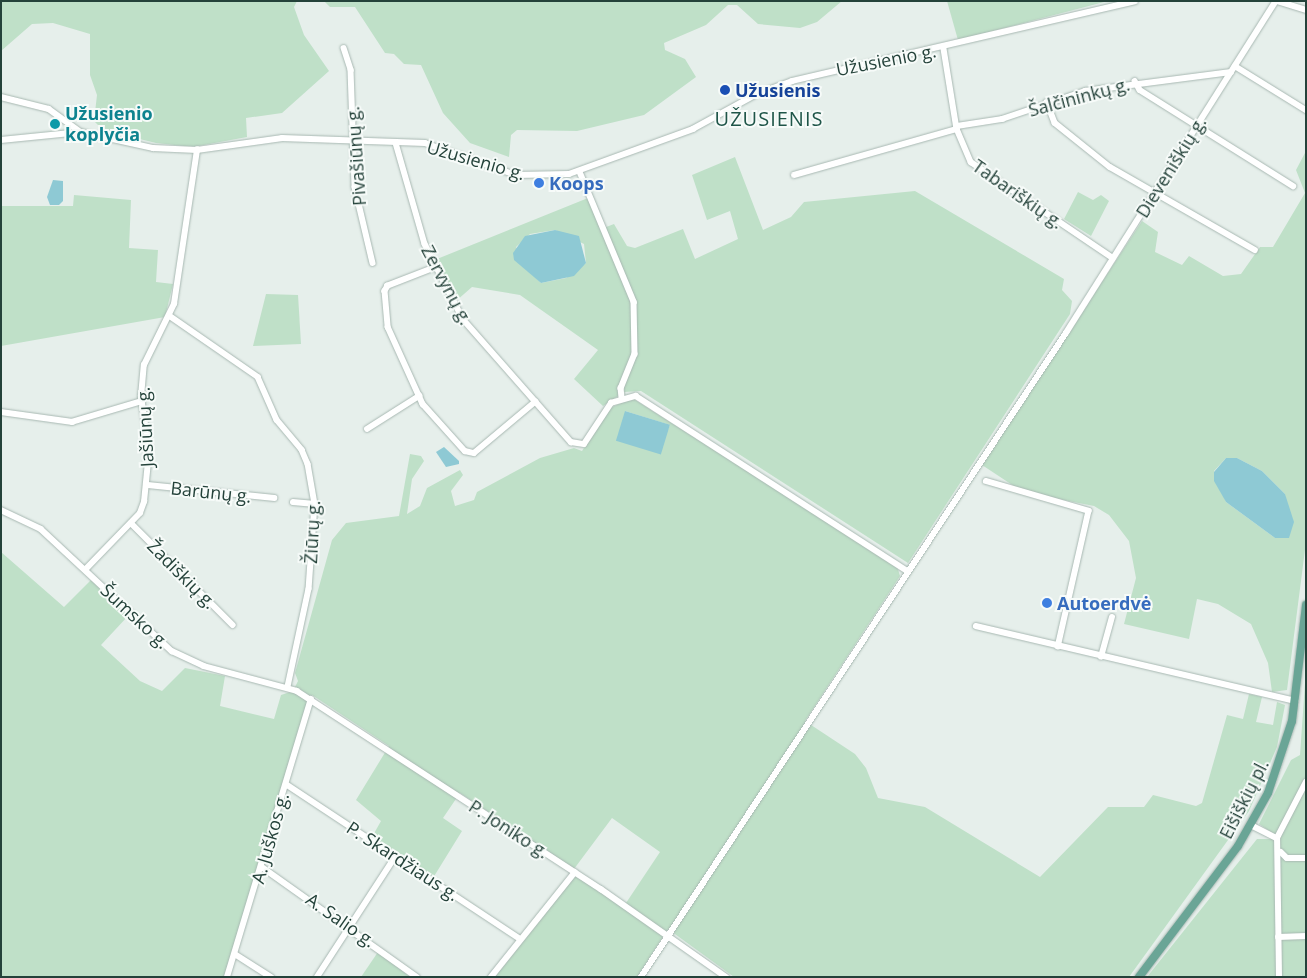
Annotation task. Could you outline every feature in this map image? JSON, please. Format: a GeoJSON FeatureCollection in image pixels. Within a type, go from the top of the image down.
{"type":"FeatureCollection","features":[{"type":"Feature","properties":{"kind":"main road","name":"Eišiškių pl."},"geometry":{"type":"LineString","coordinates":[[1139,977],[1252,826],[1283,755],[1296,700],[1306,605]]}},
{"type":"Feature","properties":{"kind":"street","name":"Užusienio g."},"geometry":{"type":"LineString","coordinates":[[1,140],[81,132],[153,148],[197,150],[282,138],[396,143],[442,146],[522,176],[580,172],[693,129],[758,94],[792,81],[944,49],[1135,1]]}},
{"type":"Feature","properties":{"kind":"street"},"geometry":{"type":"LineString","coordinates":[[1277,1],[1306,10]]}},
{"type":"Feature","properties":{"kind":"street","name":"Dieveniškių g."},"geometry":{"type":"LineString","coordinates":[[641,977],[1066,333],[1277,1]]}},
{"type":"Feature","properties":{"kind":"street","name":"Pivašiūnų g."},"geometry":{"type":"LineString","coordinates":[[344,48],[351,70],[355,142],[355,187],[373,263]]}},
{"type":"Feature","properties":{"kind":"street","name":"Tabariškių g."},"geometry":{"type":"LineString","coordinates":[[944,49],[957,128],[966,156],[979,170],[1113,258]]}},
{"type":"Feature","properties":{"kind":"street"},"geometry":{"type":"LineString","coordinates":[[1235,66],[1306,110]]}},
{"type":"Feature","properties":{"kind":"street","name":"Šalčininkų g."},"geometry":{"type":"LineString","coordinates":[[794,175],[957,128],[1002,119],[1047,102],[1135,81],[1231,72]]}},
{"type":"Feature","properties":{"kind":"street"},"geometry":{"type":"LineString","coordinates":[[1135,81],[1140,90],[1293,186]]}},
{"type":"Feature","properties":{"kind":"street"},"geometry":{"type":"LineString","coordinates":[[1,97],[49,110],[81,132]]}},
{"type":"Feature","properties":{"kind":"street"},"geometry":{"type":"LineString","coordinates":[[1047,102],[1055,123],[1110,167],[1156,191],[1255,250]]}},
{"type":"Feature","properties":{"kind":"street","name":"Zervynų g."},"geometry":{"type":"LineString","coordinates":[[396,143],[416,220],[437,267],[471,331],[567,439],[580,446],[616,400],[622,397]]}},
{"type":"Feature","properties":{"kind":"street","name":"Jašiūnų g."},"geometry":{"type":"LineString","coordinates":[[85,570],[131,523],[144,502],[148,485],[148,434],[142,401],[146,358],[170,316],[197,150]]}},
{"type":"Feature","properties":{"kind":"street"},"geometry":{"type":"LineString","coordinates":[[580,172],[634,302],[635,354],[621,388],[622,397],[642,398],[908,572]]}},
{"type":"Feature","properties":{"kind":"street"},"geometry":{"type":"LineString","coordinates":[[437,267],[388,286],[388,327],[419,396],[465,451],[474,453],[535,402]]}},
{"type":"Feature","properties":{"kind":"street","name":"Žiūrų g."},"geometry":{"type":"LineString","coordinates":[[170,316],[263,384],[277,420],[306,458],[315,504],[307,603],[288,687]]}},
{"type":"Feature","properties":{"kind":"street"},"geometry":{"type":"LineString","coordinates":[[367,429],[419,396]]}},
{"type":"Feature","properties":{"kind":"street"},"geometry":{"type":"LineString","coordinates":[[1,412],[72,422],[142,401]]}},
{"type":"Feature","properties":{"kind":"street"},"geometry":{"type":"LineString","coordinates":[[986,481],[1089,511],[1058,647]]}},
{"type":"Feature","properties":{"kind":"street","name":"Barūnų g."},"geometry":{"type":"LineString","coordinates":[[148,485],[274,498]]}},
{"type":"Feature","properties":{"kind":"street"},"geometry":{"type":"LineString","coordinates":[[293,502],[315,504]]}},
{"type":"Feature","properties":{"kind":"street","name":"Šumsko g."},"geometry":{"type":"LineString","coordinates":[[1,510],[41,529],[172,651],[204,666],[288,687]]}},
{"type":"Feature","properties":{"kind":"street","name":"Žadiškių g."},"geometry":{"type":"LineString","coordinates":[[131,523],[233,625]]}},
{"type":"Feature","properties":{"kind":"street"},"geometry":{"type":"LineString","coordinates":[[1101,657],[1112,617]]}},
{"type":"Feature","properties":{"kind":"street"},"geometry":{"type":"LineString","coordinates":[[976,626],[1101,657],[1296,700]]}},
{"type":"Feature","properties":{"kind":"street","name":"P. Joniko g."},"geometry":{"type":"LineString","coordinates":[[288,687],[311,699],[574,872],[669,935],[726,977]]}},
{"type":"Feature","properties":{"kind":"street","name":"A. Juškos g."},"geometry":{"type":"LineString","coordinates":[[228,977],[311,699]]}},
{"type":"Feature","properties":{"kind":"street"},"geometry":{"type":"LineString","coordinates":[[1306,782],[1277,838],[1280,852],[1287,858],[1306,858]]}},
{"type":"Feature","properties":{"kind":"street","name":"P. Skardžiaus g."},"geometry":{"type":"LineString","coordinates":[[286,784],[520,939]]}},
{"type":"Feature","properties":{"kind":"street"},"geometry":{"type":"LineString","coordinates":[[1252,826],[1277,838]]}},
{"type":"Feature","properties":{"kind":"street"},"geometry":{"type":"LineString","coordinates":[[1279,977],[1275,859],[1280,852]]}},
{"type":"Feature","properties":{"kind":"street"},"geometry":{"type":"LineString","coordinates":[[317,977],[395,857]]}},
{"type":"Feature","properties":{"kind":"street","name":"A. Salio g."},"geometry":{"type":"LineString","coordinates":[[262,866],[350,925],[417,977]]}},
{"type":"Feature","properties":{"kind":"street"},"geometry":{"type":"LineString","coordinates":[[491,977],[574,872]]}},
{"type":"Feature","properties":{"kind":"street"},"geometry":{"type":"LineString","coordinates":[[1278,937],[1306,936]]}},
{"type":"Feature","properties":{"kind":"street"},"geometry":{"type":"LineString","coordinates":[[235,954],[271,977]]}},
{"type":"Feature","properties":{"kind":"green space"},"geometry":{"type":"Polygon","coordinates":[[[1,1],[297,1],[294,7],[304,35],[329,71],[282,113],[246,118],[247,137],[193,147],[156,143],[103,130],[94,121],[97,95],[90,75],[90,34],[53,23],[32,24],[1,51],[1,1]]]}},
{"type":"Feature","properties":{"kind":"green space"},"geometry":{"type":"Polygon","coordinates":[[[324,1],[842,1],[817,22],[800,28],[758,24],[737,5],[728,5],[706,25],[664,43],[665,50],[685,59],[696,77],[644,115],[577,131],[517,130],[511,135],[509,157],[470,143],[443,113],[421,65],[404,64],[394,54],[385,53],[355,7],[330,7],[324,1]]]}},
{"type":"Feature","properties":{"kind":"green space"},"geometry":{"type":"Polygon","coordinates":[[[947,1],[1108,1],[958,40],[947,1]]]}},
{"type":"Feature","properties":{"kind":"green space"},"geometry":{"type":"Polygon","coordinates":[[[1306,151],[1306,542],[1287,690],[1272,692],[1268,663],[1251,624],[1218,604],[1197,599],[1189,639],[1124,624],[1136,578],[1129,541],[1109,515],[1094,506],[1023,492],[982,465],[1142,221],[1158,232],[1155,252],[1182,265],[1189,256],[1223,276],[1241,274],[1260,247],[1273,247],[1305,193],[1296,170],[1306,151]],[[1226,458],[1214,471],[1226,502],[1275,538],[1285,494],[1262,471],[1237,458],[1226,458]]]}},
{"type":"Feature","properties":{"kind":"green space"},"geometry":{"type":"Polygon","coordinates":[[[735,157],[763,230],[791,217],[804,202],[915,191],[1064,279],[1062,290],[1072,301],[1070,314],[908,563],[641,391],[624,392],[603,406],[574,379],[598,350],[520,295],[472,287],[456,301],[437,259],[588,198],[601,229],[614,224],[627,246],[635,248],[683,229],[695,259],[738,239],[730,211],[707,220],[692,175],[735,157]],[[555,230],[530,234],[516,247],[526,268],[541,283],[566,278],[586,263],[584,244],[555,230]]]}},
{"type":"Feature","properties":{"kind":"green space"},"geometry":{"type":"Polygon","coordinates":[[[1078,192],[1093,200],[1101,195],[1109,201],[1091,236],[1064,219],[1078,192]]]}},
{"type":"Feature","properties":{"kind":"green space"},"geometry":{"type":"Polygon","coordinates":[[[74,195],[131,200],[129,248],[158,250],[156,282],[173,284],[165,317],[1,346],[1,206],[73,206],[74,195]]]}},
{"type":"Feature","properties":{"kind":"green space"},"geometry":{"type":"Polygon","coordinates":[[[266,294],[298,295],[301,344],[253,346],[266,294]]]}},
{"type":"Feature","properties":{"kind":"green space"},"geometry":{"type":"Polygon","coordinates":[[[632,398],[897,566],[900,576],[805,721],[855,754],[866,768],[878,798],[925,807],[1040,877],[1108,807],[1144,807],[1153,795],[1196,806],[1202,803],[1227,715],[1243,719],[1249,694],[1262,697],[1256,722],[1273,725],[1277,702],[1285,705],[1277,747],[1249,811],[1129,977],[734,977],[668,929],[637,977],[495,977],[576,875],[624,906],[660,852],[612,818],[574,869],[460,793],[443,818],[462,831],[433,878],[372,837],[381,821],[356,800],[389,746],[312,695],[224,977],[1,977],[1,552],[64,607],[91,580],[128,616],[101,645],[140,681],[162,691],[185,668],[225,676],[220,706],[274,719],[281,695],[293,691],[298,681],[295,673],[332,540],[346,523],[399,516],[410,454],[421,456],[424,461],[412,479],[407,514],[420,506],[427,488],[460,470],[463,475],[451,491],[455,506],[474,500],[477,492],[540,458],[574,448],[582,451],[608,409],[632,398]],[[625,411],[657,453],[670,425],[625,411]]]}},
{"type":"Feature","properties":{"kind":"green space"},"geometry":{"type":"Polygon","coordinates":[[[1306,669],[1306,977],[1147,977],[1257,839],[1270,839],[1274,834],[1259,824],[1291,760],[1300,755],[1306,669]]]}},
{"type":"Feature","properties":{"kind":"green space"},"geometry":{"type":"Polygon","coordinates":[[[378,952],[410,977],[361,977],[378,952]]]}},
{"type":"Feature","properties":{"kind":"water"},"geometry":{"type":"Polygon","coordinates":[[[53,180],[63,181],[63,201],[59,205],[50,205],[47,197],[53,180]]]}},
{"type":"Feature","properties":{"kind":"water"},"geometry":{"type":"Polygon","coordinates":[[[555,230],[579,236],[586,263],[574,276],[541,283],[514,260],[513,253],[525,236],[555,230]]]}},
{"type":"Feature","properties":{"kind":"water"},"geometry":{"type":"Polygon","coordinates":[[[625,411],[670,425],[661,454],[616,441],[625,411]]]}},
{"type":"Feature","properties":{"kind":"water"},"geometry":{"type":"Polygon","coordinates":[[[444,447],[459,461],[459,464],[446,467],[436,452],[444,447]]]}},
{"type":"Feature","properties":{"kind":"water"},"geometry":{"type":"Polygon","coordinates":[[[1226,458],[1237,458],[1262,471],[1285,494],[1294,522],[1289,538],[1275,538],[1226,502],[1214,481],[1214,472],[1226,458]]]}},
{"type":"Feature","properties":{"kind":"place","name":"Užusienis"},"geometry":{"type":"Point","coordinates":[725,90]}},
{"type":"Feature","properties":{"kind":"place","name":"Užusienio koplyčia"},"geometry":{"type":"Point","coordinates":[55,124]}},
{"type":"Feature","properties":{"kind":"place","name":"Koops"},"geometry":{"type":"Point","coordinates":[539,183]}},
{"type":"Feature","properties":{"kind":"place","name":"Autoerdvė"},"geometry":{"type":"Point","coordinates":[1047,603]}},
{"type":"Feature","properties":{"kind":"district","name":"UŽUSIENIS"},"geometry":{"type":"Point","coordinates":[769,118]}}]}
